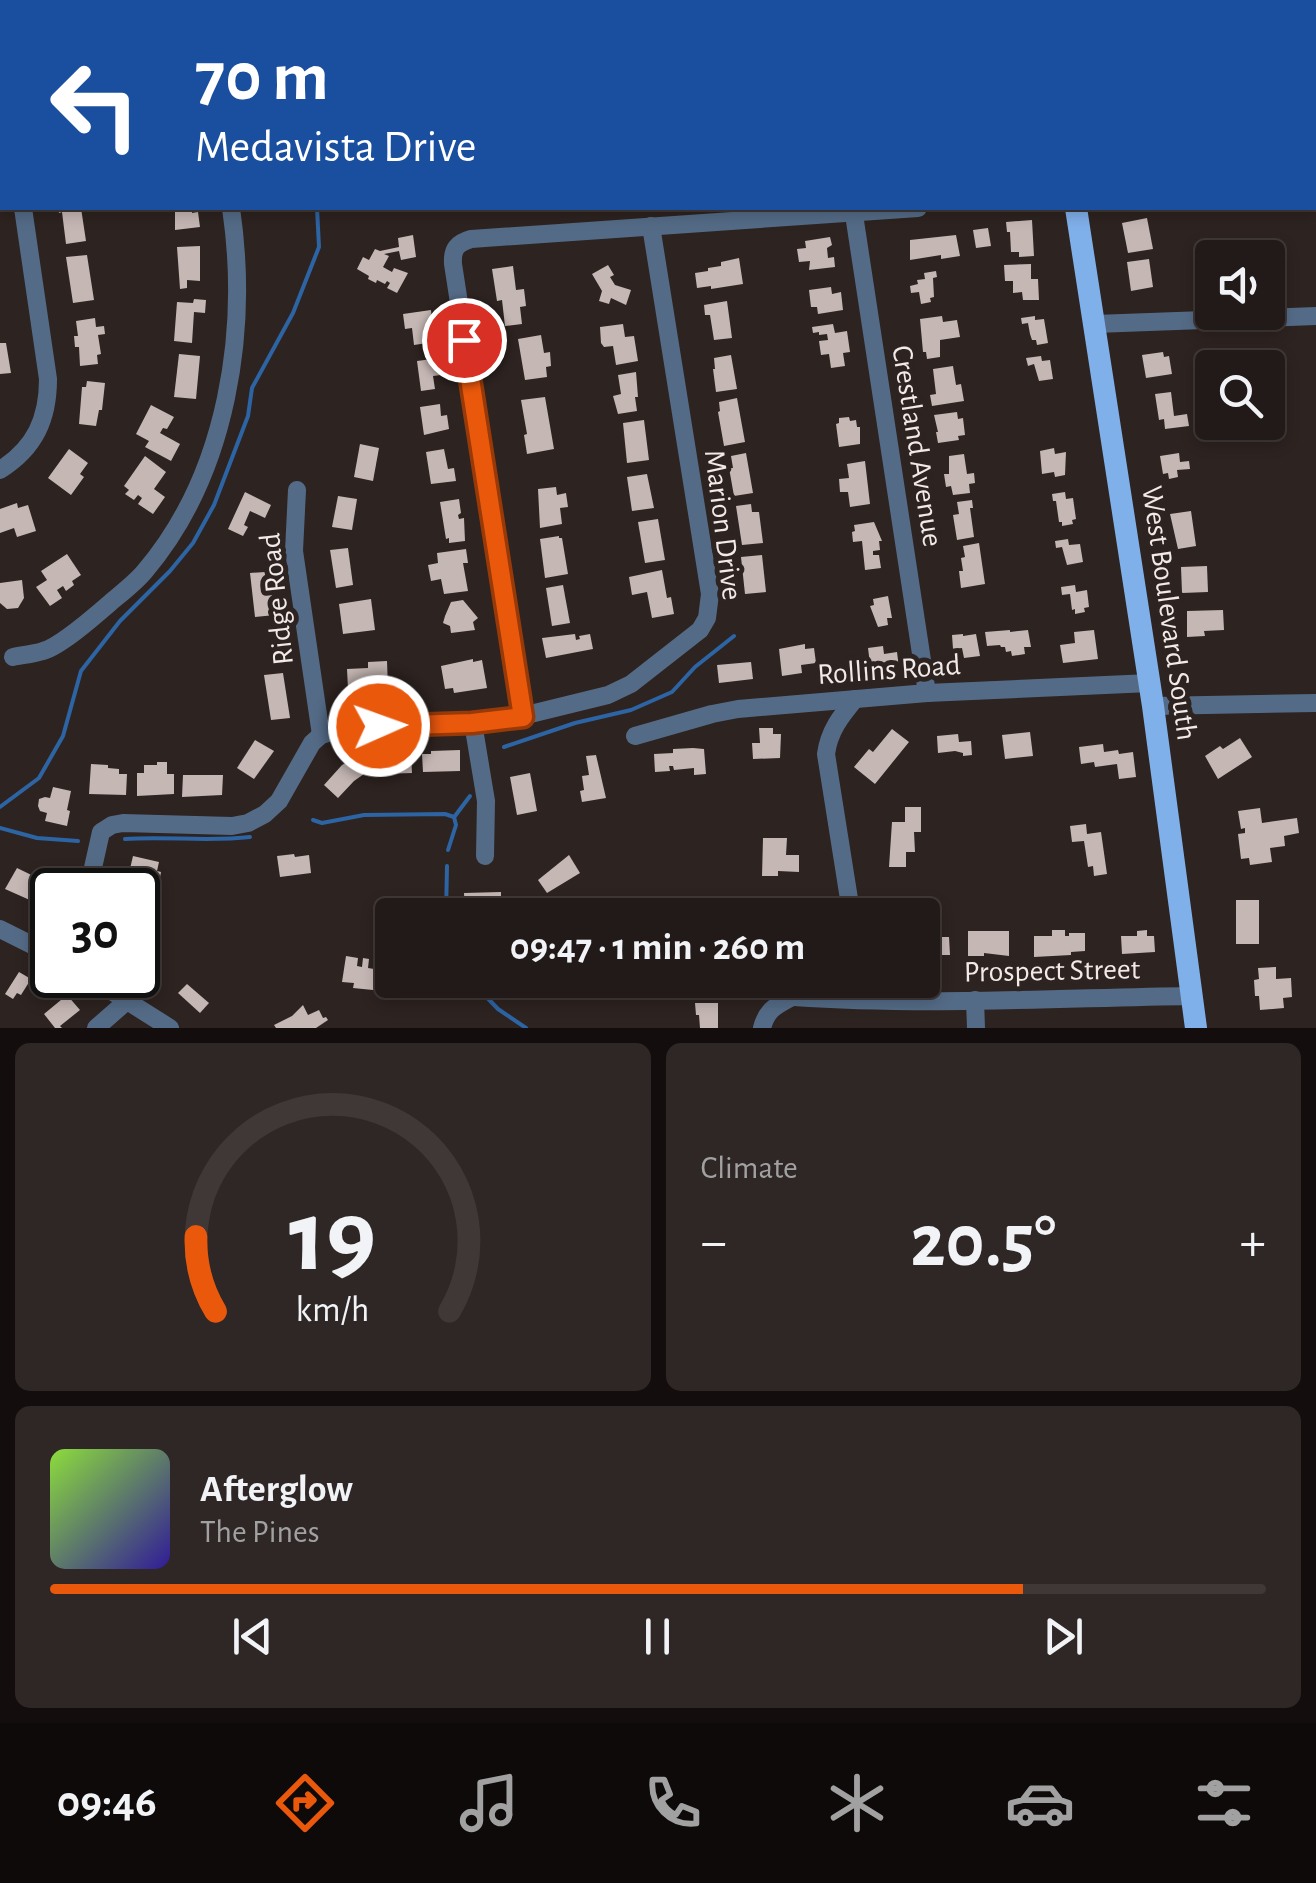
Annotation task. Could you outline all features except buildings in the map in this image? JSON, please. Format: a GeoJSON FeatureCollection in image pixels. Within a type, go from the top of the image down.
{"type":"FeatureCollection","features":[{"type":"Feature","properties":{"kind":"main road","name":"West Boulevard South"},"geometry":{"type":"LineString","coordinates":[[1076,210],[1152,695],[1196,1028]]}},
{"type":"Feature","properties":{"kind":"street"},"geometry":{"type":"LineString","coordinates":[[0,470],[30,445],[48,401],[24,210]]}},
{"type":"Feature","properties":{"kind":"street"},"geometry":{"type":"LineString","coordinates":[[13,657],[47,651],[95,616],[144,573],[189,506],[216,431],[230,375],[238,266],[232,210]]}},
{"type":"Feature","properties":{"kind":"street"},"geometry":{"type":"LineString","coordinates":[[93,868],[102,832],[112,825],[232,826],[265,814],[279,801],[312,743],[321,735],[348,727],[472,723],[523,717],[453,264],[456,247],[472,238],[854,210]]}},
{"type":"Feature","properties":{"kind":"street","name":"Crestland Avenue"},"geometry":{"type":"LineString","coordinates":[[854,210],[926,693]]}},
{"type":"Feature","properties":{"kind":"street","name":"Marion Drive"},"geometry":{"type":"LineString","coordinates":[[523,717],[608,696],[631,684],[700,630],[707,618],[710,594],[650,226]]}},
{"type":"Feature","properties":{"kind":"street"},"geometry":{"type":"LineString","coordinates":[[1094,324],[1316,316]]}},
{"type":"Feature","properties":{"kind":"street","name":"Ridge Road"},"geometry":{"type":"LineString","coordinates":[[298,490],[294,552],[321,735]]}},
{"type":"Feature","properties":{"kind":"street","name":"Rollins Road"},"geometry":{"type":"LineString","coordinates":[[635,736],[738,709],[926,693],[1152,695],[1316,703]]}},
{"type":"Feature","properties":{"kind":"street"},"geometry":{"type":"LineString","coordinates":[[849,898],[826,754],[828,739],[839,718],[855,699]]}},
{"type":"Feature","properties":{"kind":"street"},"geometry":{"type":"LineString","coordinates":[[472,723],[486,801],[485,856]]}},
{"type":"Feature","properties":{"kind":"street"},"geometry":{"type":"LineString","coordinates":[[0,928],[30,944]]}},
{"type":"Feature","properties":{"kind":"street","name":"Prospect Street"},"geometry":{"type":"LineString","coordinates":[[819,998],[1191,996]]}},
{"type":"Feature","properties":{"kind":"street"},"geometry":{"type":"LineString","coordinates":[[125,998],[170,1028]]}},
{"type":"Feature","properties":{"kind":"street"},"geometry":{"type":"LineString","coordinates":[[762,1028],[774,1006],[790,998]]}},
{"type":"Feature","properties":{"kind":"street"},"geometry":{"type":"LineString","coordinates":[[96,1028],[128,1000]]}},
{"type":"Feature","properties":{"kind":"street"},"geometry":{"type":"LineString","coordinates":[[975,1000],[976,1028]]}},
{"type":"Feature","properties":{"kind":"waterway"},"geometry":{"type":"LineString","coordinates":[[0,807],[39,778],[63,736],[81,671],[120,621],[193,543],[214,505],[248,416],[252,388],[293,313],[319,247],[317,210]]}},
{"type":"Feature","properties":{"kind":"waterway"},"geometry":{"type":"LineString","coordinates":[[504,747],[575,723],[631,710],[672,692],[695,667],[734,636]]}},
{"type":"Feature","properties":{"kind":"waterway"},"geometry":{"type":"LineString","coordinates":[[455,816],[470,796]]}},
{"type":"Feature","properties":{"kind":"waterway"},"geometry":{"type":"LineString","coordinates":[[313,820],[322,823],[364,815],[445,814],[454,817],[456,825],[448,850]]}},
{"type":"Feature","properties":{"kind":"waterway"},"geometry":{"type":"LineString","coordinates":[[0,828],[37,838],[78,841]]}},
{"type":"Feature","properties":{"kind":"waterway"},"geometry":{"type":"LineString","coordinates":[[125,839],[250,837]]}},
{"type":"Feature","properties":{"kind":"waterway"},"geometry":{"type":"LineString","coordinates":[[446,898],[447,866]]}},
{"type":"Feature","properties":{"kind":"waterway"},"geometry":{"type":"LineString","coordinates":[[487,998],[526,1028]]}},
{"type":"Feature","properties":{"kind":"route"},"geometry":{"type":"LineString","coordinates":[[379,726],[523,717],[464,340]]}}]}
